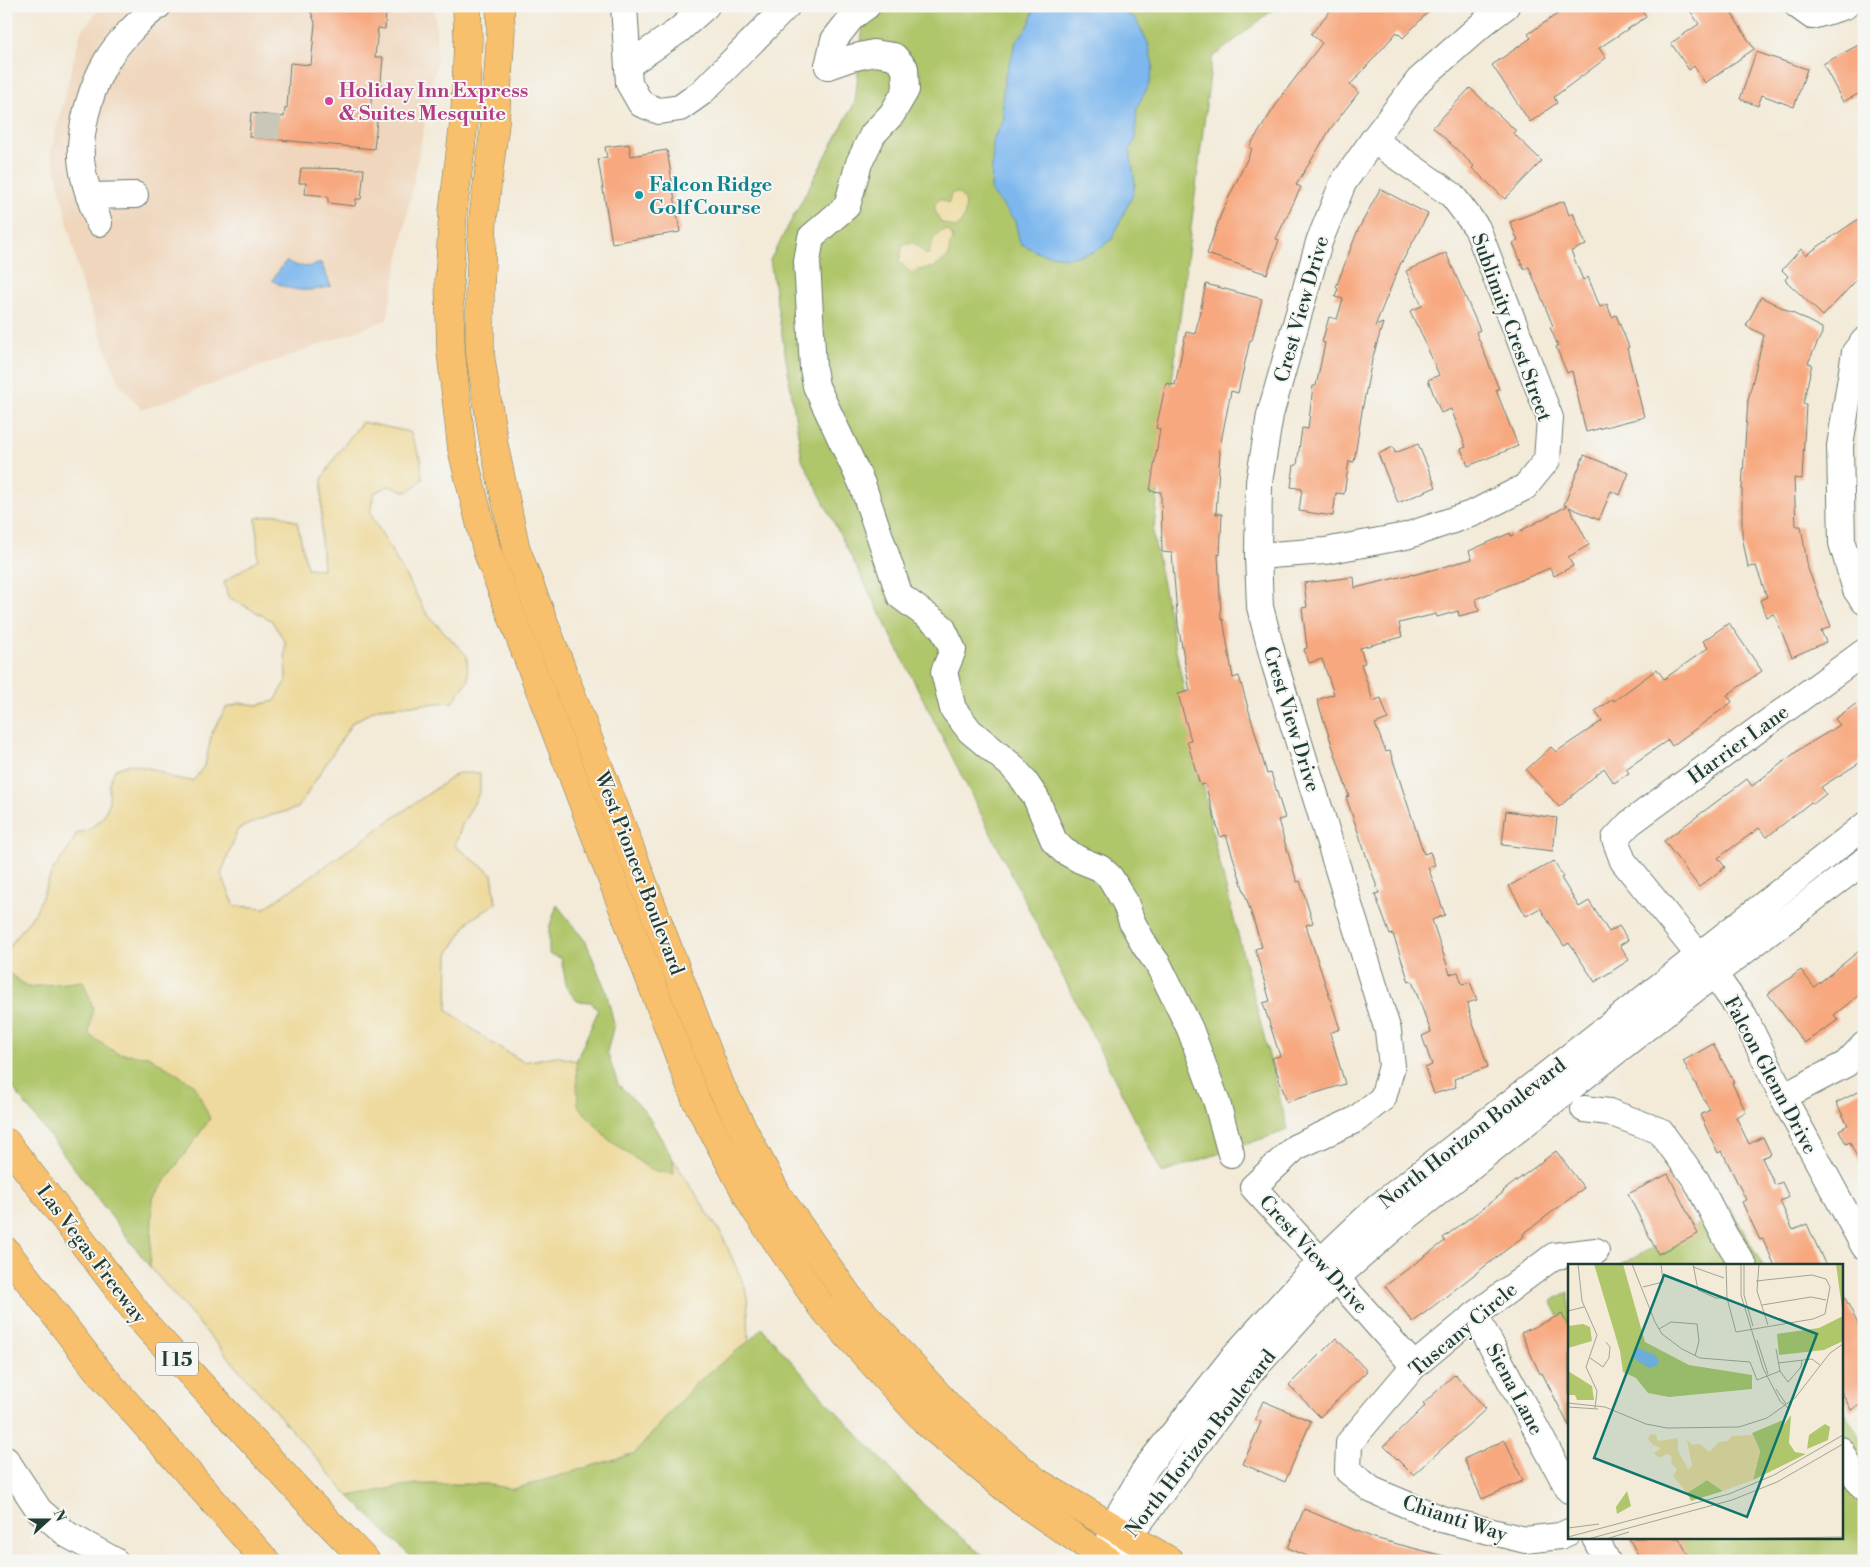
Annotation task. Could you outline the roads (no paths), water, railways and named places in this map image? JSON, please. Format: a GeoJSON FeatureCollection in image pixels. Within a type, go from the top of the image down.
{"type":"FeatureCollection","features":[{"type":"Feature","properties":{"kind":"main road","name":"West Pioneer Boulevard"},"geometry":{"type":"LineString","coordinates":[[466,6],[468,39],[465,114],[453,211],[449,281],[450,352],[462,450],[487,551],[696,1100],[754,1208],[821,1306],[928,1424],[1021,1502],[1108,1560]]}},
{"type":"Feature","properties":{"kind":"main road","name":"West Pioneer Boulevard"},"geometry":{"type":"LineString","coordinates":[[500,6],[495,124],[483,227],[480,288],[480,354],[494,445],[516,549],[721,1087],[777,1194],[848,1297],[951,1409],[1037,1482],[1170,1561]]}},
{"type":"Feature","properties":{"kind":"main road","name":"Las Vegas Freeway"},"geometry":{"type":"LineString","coordinates":[[6,1142],[146,1325],[306,1500],[366,1561]]}},
{"type":"Feature","properties":{"kind":"main road"},"geometry":{"type":"LineString","coordinates":[[6,1252],[99,1372],[266,1561]]}},
{"type":"Feature","properties":{"kind":"street"},"geometry":{"type":"LineString","coordinates":[[99,223],[83,173],[81,146],[93,91],[106,61],[126,37],[158,6]]}},
{"type":"Feature","properties":{"kind":"street"},"geometry":{"type":"LineString","coordinates":[[624,6],[629,83],[641,104],[659,111],[680,108],[701,93],[787,6]]}},
{"type":"Feature","properties":{"kind":"street"},"geometry":{"type":"LineString","coordinates":[[628,65],[678,31],[706,6]]}},
{"type":"Feature","properties":{"kind":"street"},"geometry":{"type":"LineString","coordinates":[[867,6],[852,17],[834,40],[828,66],[851,58],[874,54],[894,56],[905,68],[906,90],[892,114],[873,134],[859,162],[847,206],[811,237],[807,262],[813,368],[816,386],[862,484],[900,596],[942,627],[953,650],[944,672],[953,709],[970,731],[1012,766],[1023,778],[1036,798],[1054,841],[1072,856],[1100,868],[1110,877],[1118,889],[1132,922],[1145,946],[1158,964],[1190,1029],[1217,1102],[1231,1154]]}},
{"type":"Feature","properties":{"kind":"street","name":"Crest View Drive"},"geometry":{"type":"LineString","coordinates":[[1414,1366],[1329,1269],[1253,1187],[1296,1147],[1355,1120],[1383,1098],[1392,1066],[1388,1031],[1275,665],[1260,607],[1258,556],[1259,482],[1270,415],[1319,242],[1343,183],[1419,80],[1486,21],[1506,6]]}},
{"type":"Feature","properties":{"kind":"street"},"geometry":{"type":"LineString","coordinates":[[1798,6],[1812,16],[1845,6]]}},
{"type":"Feature","properties":{"kind":"street","name":"Sublimity Crest Street"},"geometry":{"type":"LineString","coordinates":[[1258,556],[1325,550],[1406,536],[1474,513],[1525,487],[1547,460],[1550,418],[1477,228],[1452,195],[1373,140]]}},
{"type":"Feature","properties":{"kind":"street"},"geometry":{"type":"LineString","coordinates":[[89,196],[135,195]]}},
{"type":"Feature","properties":{"kind":"street"},"geometry":{"type":"LineString","coordinates":[[1864,340],[1855,352],[1840,446],[1842,543],[1856,590],[1864,601]]}},
{"type":"Feature","properties":{"kind":"street","name":"Harrier Lane"},"geometry":{"type":"LineString","coordinates":[[1615,839],[1630,823],[1864,652]]}},
{"type":"Feature","properties":{"kind":"street","name":"North Horizon Boulevard"},"geometry":{"type":"LineString","coordinates":[[1706,965],[1864,826]]}},
{"type":"Feature","properties":{"kind":"street","name":"Falcon Glenn Drive"},"geometry":{"type":"LineString","coordinates":[[1615,839],[1623,861],[1744,1016],[1783,1097],[1864,1246]]}},
{"type":"Feature","properties":{"kind":"street","name":"North Horizon Boulevard"},"geometry":{"type":"LineString","coordinates":[[1108,1560],[1120,1531],[1250,1372],[1379,1206],[1706,965],[1864,861]]}},
{"type":"Feature","properties":{"kind":"street"},"geometry":{"type":"LineString","coordinates":[[1783,1097],[1846,1064],[1864,1045]]}},
{"type":"Feature","properties":{"kind":"street"},"geometry":{"type":"LineString","coordinates":[[1584,1109],[1609,1112],[1660,1131],[1696,1180],[1725,1236],[1743,1264]]}},
{"type":"Feature","properties":{"kind":"street","name":"Tuscany Circle"},"geometry":{"type":"LineString","coordinates":[[1348,1471],[1349,1443],[1414,1366],[1475,1315],[1554,1256],[1596,1251]]}},
{"type":"Feature","properties":{"kind":"street","name":"Siena Lane"},"geometry":{"type":"LineString","coordinates":[[1475,1315],[1568,1488]]}},
{"type":"Feature","properties":{"kind":"street"},"geometry":{"type":"LineString","coordinates":[[1842,1452],[1850,1468],[1864,1488]]}},
{"type":"Feature","properties":{"kind":"street"},"geometry":{"type":"LineString","coordinates":[[6,1460],[39,1510],[68,1535],[115,1561]]}},
{"type":"Feature","properties":{"kind":"street","name":"Chianti Way"},"geometry":{"type":"LineString","coordinates":[[1348,1471],[1372,1490],[1441,1518],[1525,1540],[1560,1536],[1568,1532]]}},
{"type":"Feature","properties":{"kind":"street"},"geometry":{"type":"LineString","coordinates":[[1596,1540],[1607,1561]]}},
{"type":"Feature","properties":{"kind":"water"},"geometry":{"type":"Polygon","coordinates":[[[1035,6],[1111,6],[1135,18],[1148,43],[1153,65],[1150,83],[1137,107],[1135,141],[1130,149],[1135,184],[1133,194],[1112,239],[1094,252],[1067,258],[1039,253],[1020,243],[1015,221],[991,191],[993,139],[1004,120],[1002,100],[1005,76],[1016,42],[1029,25],[1035,6]]]}},
{"type":"Feature","properties":{"kind":"water"},"geometry":{"type":"Polygon","coordinates":[[[286,261],[304,266],[321,263],[331,286],[301,290],[286,287],[272,280],[286,261]]]}},
{"type":"Feature","properties":{"kind":"tunnel"},"geometry":{"type":"LineString","coordinates":[[266,139],[268,115]]}},
{"type":"Feature","properties":{"kind":"place","name":"Holiday Inn Express & Suites Mesquite"},"geometry":{"type":"Point","coordinates":[329,101]}},
{"type":"Feature","properties":{"kind":"place","name":"Falcon Ridge Golf Course"},"geometry":{"type":"Point","coordinates":[639,195]}}]}
